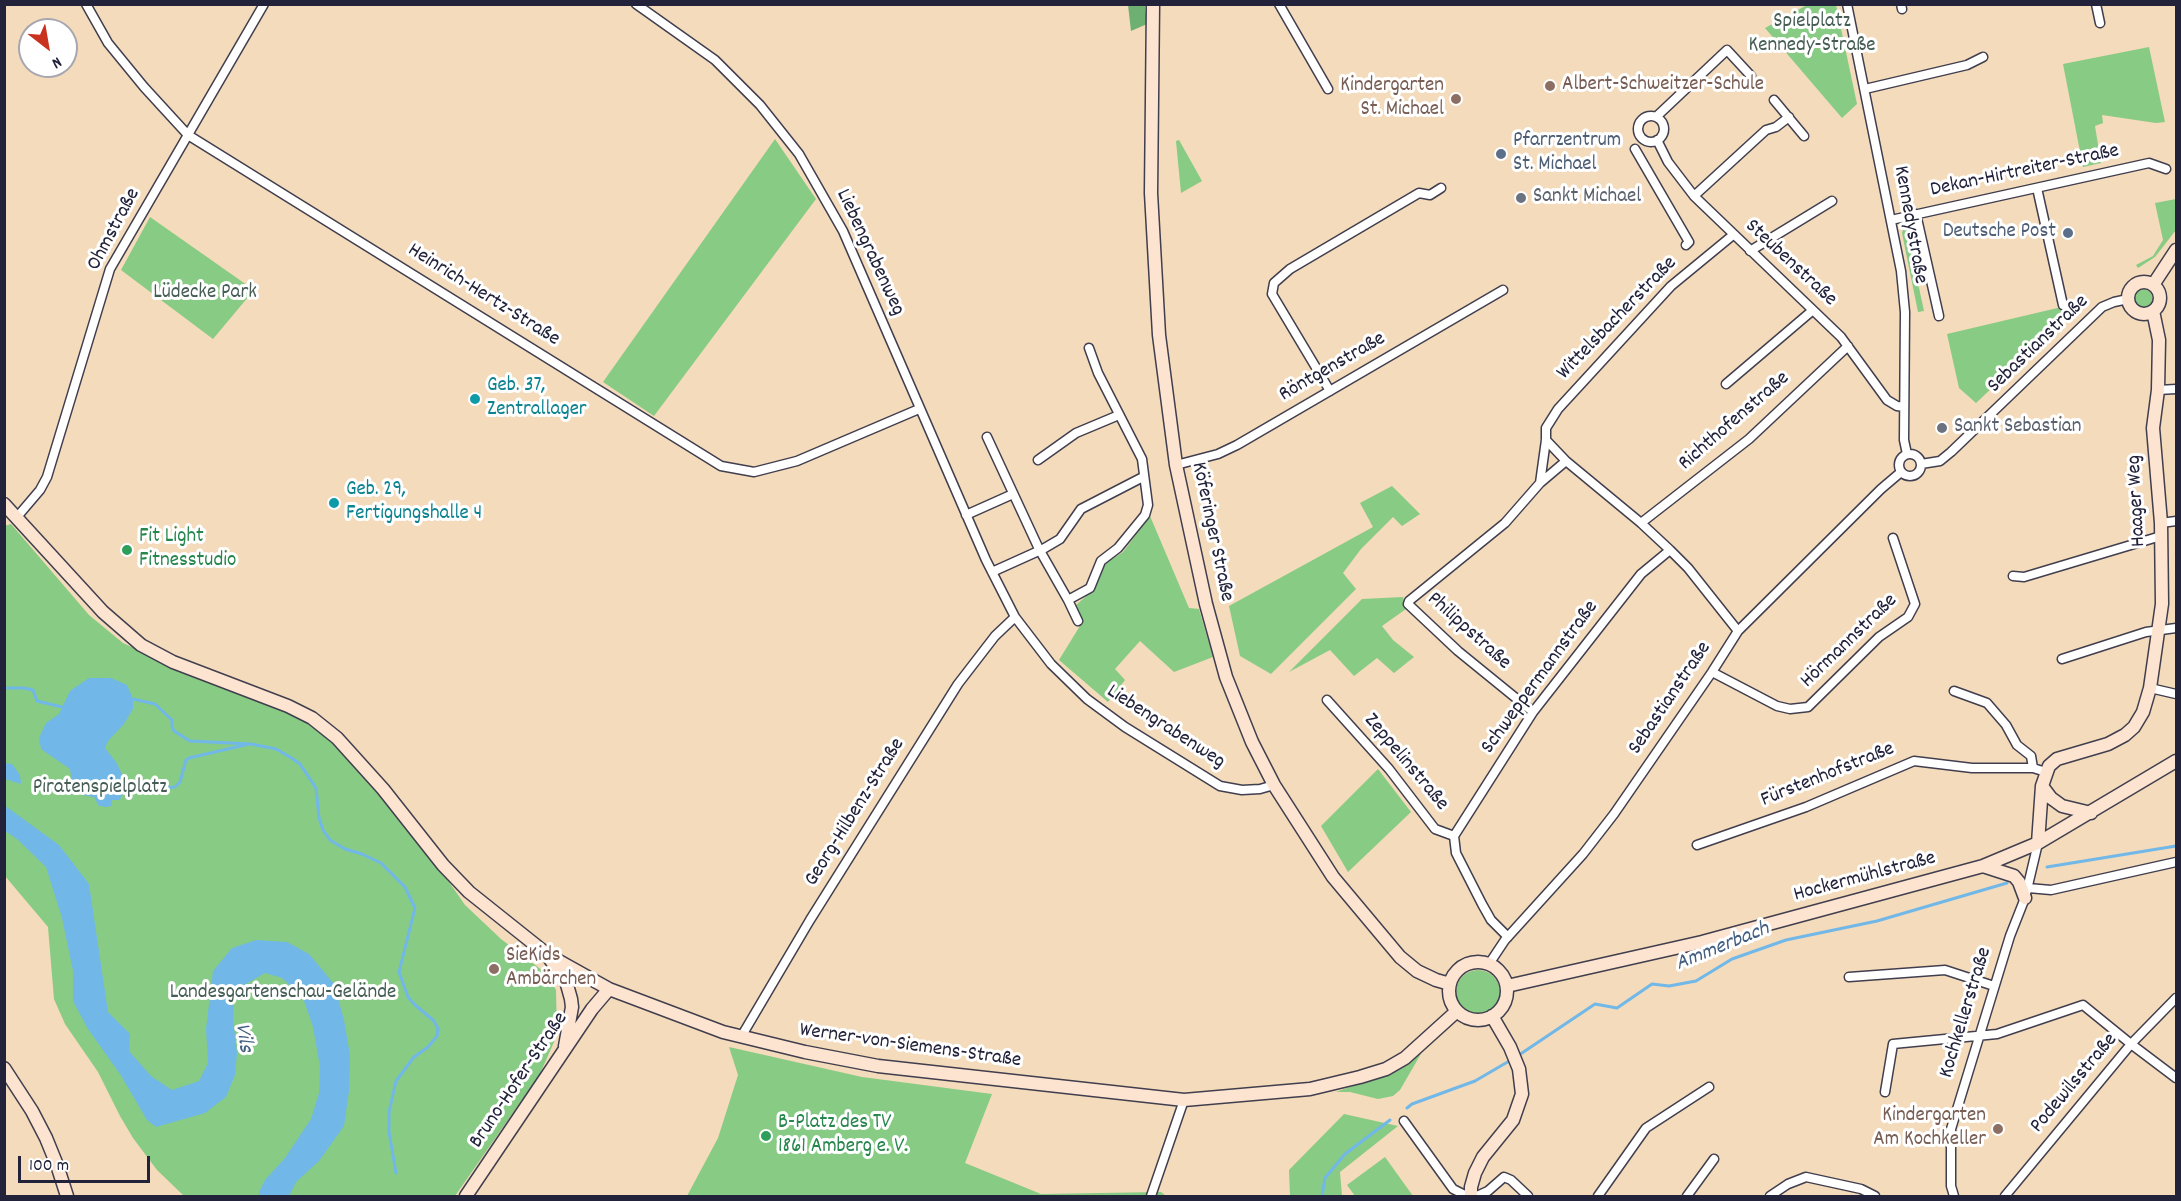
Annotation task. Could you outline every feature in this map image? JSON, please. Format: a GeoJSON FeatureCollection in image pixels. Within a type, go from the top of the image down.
{"type":"FeatureCollection","features":[{"type":"Feature","properties":{"kind":"street","name":"Heinrich-Hertz-Straße"},"geometry":{"type":"LineString","coordinates":[[86,4],[108,43],[188,135],[721,466],[754,472],[797,461],[919,409]]}},
{"type":"Feature","properties":{"kind":"street","name":"Ohmstraße"},"geometry":{"type":"LineString","coordinates":[[17,517],[40,490],[47,477],[110,269],[264,4]]}},
{"type":"Feature","properties":{"kind":"street","name":"Liebengrabenweg"},"geometry":{"type":"LineString","coordinates":[[636,4],[715,60],[760,105],[799,154],[843,231],[992,572],[1015,617],[1051,664],[1087,699],[1125,727],[1220,786],[1242,790],[1274,785]]}},
{"type":"Feature","properties":{"kind":"street","name":"Köferinger Straße"},"geometry":{"type":"LineString","coordinates":[[1153,4],[1151,193],[1158,335],[1176,465],[1206,604],[1226,677],[1252,742],[1274,785],[1333,877],[1385,941],[1418,971],[1450,984]]}},
{"type":"Feature","properties":{"kind":"street"},"geometry":{"type":"LineString","coordinates":[[1279,4],[1328,89]]}},
{"type":"Feature","properties":{"kind":"street","name":"Kennedystraße"},"geometry":{"type":"LineString","coordinates":[[1847,4],[1901,271],[1905,312],[1904,440],[1907,454]]}},
{"type":"Feature","properties":{"kind":"street"},"geometry":{"type":"LineString","coordinates":[[2096,4],[2100,23]]}},
{"type":"Feature","properties":{"kind":"street"},"geometry":{"type":"LineString","coordinates":[[1656,117],[1728,50],[1751,76]]}},
{"type":"Feature","properties":{"kind":"street"},"geometry":{"type":"LineString","coordinates":[[1865,89],[1967,65],[1983,57]]}},
{"type":"Feature","properties":{"kind":"street"},"geometry":{"type":"LineString","coordinates":[[1774,100],[1804,136]]}},
{"type":"Feature","properties":{"kind":"street"},"geometry":{"type":"LineString","coordinates":[[1647,117],[1656,117],[1664,129],[1663,133],[1657,140],[1645,140],[1638,131],[1638,126],[1647,117]]}},
{"type":"Feature","properties":{"kind":"street"},"geometry":{"type":"LineString","coordinates":[[1694,196],[1766,130],[1776,127],[1789,117]]}},
{"type":"Feature","properties":{"kind":"street","name":"Steubenstraße"},"geometry":{"type":"LineString","coordinates":[[1657,140],[1668,162],[1694,196],[1848,346],[1887,400],[1904,407]]}},
{"type":"Feature","properties":{"kind":"street"},"geometry":{"type":"LineString","coordinates":[[1635,149],[1689,242],[1686,245]]}},
{"type":"Feature","properties":{"kind":"street","name":"Dekan-Hirtreiter-Straße"},"geometry":{"type":"LineString","coordinates":[[1891,220],[2148,163],[2166,169]]}},
{"type":"Feature","properties":{"kind":"street"},"geometry":{"type":"LineString","coordinates":[[1330,391],[1272,294],[1274,283],[1290,269],[1419,193],[1430,195],[1441,188]]}},
{"type":"Feature","properties":{"kind":"street"},"geometry":{"type":"LineString","coordinates":[[2037,188],[2063,305]]}},
{"type":"Feature","properties":{"kind":"street"},"geometry":{"type":"LineString","coordinates":[[1750,251],[1832,201]]}},
{"type":"Feature","properties":{"kind":"street"},"geometry":{"type":"LineString","coordinates":[[1916,214],[1939,316]]}},
{"type":"Feature","properties":{"kind":"street","name":"Wittelsbacherstraße"},"geometry":{"type":"LineString","coordinates":[[1540,483],[1546,428],[1558,409],[1671,285],[1733,235]]}},
{"type":"Feature","properties":{"kind":"street"},"geometry":{"type":"LineString","coordinates":[[2153,285],[2176,250]]}},
{"type":"Feature","properties":{"kind":"street"},"geometry":{"type":"LineString","coordinates":[[2141,282],[2153,285],[2157,289],[2160,301],[2153,311],[2147,314],[2132,309],[2128,293],[2135,284],[2141,282]]}},
{"type":"Feature","properties":{"kind":"street","name":"Röntgenstraße"},"geometry":{"type":"LineString","coordinates":[[1176,465],[1218,454],[1237,445],[1503,290]]}},
{"type":"Feature","properties":{"kind":"street","name":"Sebastianstraße"},"geometry":{"type":"LineString","coordinates":[[1921,464],[1940,461],[1951,453],[2102,307],[2128,299]]}},
{"type":"Feature","properties":{"kind":"street"},"geometry":{"type":"LineString","coordinates":[[1726,384],[1813,310]]}},
{"type":"Feature","properties":{"kind":"street","name":"Haager Weg"},"geometry":{"type":"LineString","coordinates":[[2039,770],[2049,766],[2057,759],[2108,744],[2125,735],[2134,727],[2143,712],[2150,688],[2162,604],[2161,530],[2153,428],[2158,390],[2159,340],[2153,311]]}},
{"type":"Feature","properties":{"kind":"street","name":"Richthofenstraße"},"geometry":{"type":"LineString","coordinates":[[1641,523],[1749,439],[1848,346]]}},
{"type":"Feature","properties":{"kind":"street"},"geometry":{"type":"LineString","coordinates":[[1068,600],[1090,588],[1101,561],[1118,548],[1145,515],[1148,505],[1142,459],[1098,373],[1089,348]]}},
{"type":"Feature","properties":{"kind":"street"},"geometry":{"type":"LineString","coordinates":[[2158,390],[2176,389]]}},
{"type":"Feature","properties":{"kind":"street"},"geometry":{"type":"LineString","coordinates":[[1038,460],[1076,433],[1119,415]]}},
{"type":"Feature","properties":{"kind":"street"},"geometry":{"type":"LineString","coordinates":[[987,437],[1039,549],[1078,621]]}},
{"type":"Feature","properties":{"kind":"street"},"geometry":{"type":"LineString","coordinates":[[1546,440],[1566,461],[1670,550],[1688,568],[1738,631]]}},
{"type":"Feature","properties":{"kind":"street"},"geometry":{"type":"LineString","coordinates":[[1907,454],[1916,455],[1921,464],[1914,476],[1907,476],[1901,472],[1899,461],[1907,454]]}},
{"type":"Feature","properties":{"kind":"street"},"geometry":{"type":"LineString","coordinates":[[1540,483],[1566,461]]}},
{"type":"Feature","properties":{"kind":"street","name":"Sebastianstraße"},"geometry":{"type":"LineString","coordinates":[[1489,964],[1496,951],[1583,854],[1614,814],[1738,631],[1864,505],[1901,472]]}},
{"type":"Feature","properties":{"kind":"street"},"geometry":{"type":"LineString","coordinates":[[992,572],[1060,539],[1081,509],[1143,477]]}},
{"type":"Feature","properties":{"kind":"street","name":"Philippstraße"},"geometry":{"type":"LineString","coordinates":[[1533,712],[1458,651],[1408,604],[1504,523],[1540,483]]}},
{"type":"Feature","properties":{"kind":"street"},"geometry":{"type":"LineString","coordinates":[[966,515],[1012,494]]}},
{"type":"Feature","properties":{"kind":"street","name":"Werner-von-Siemens-Straße"},"geometry":{"type":"LineString","coordinates":[[6,502],[103,612],[141,645],[173,663],[288,706],[312,718],[337,738],[383,789],[443,865],[469,892],[548,955],[609,989],[741,1037],[878,1066],[1184,1100],[1310,1089],[1386,1069],[1405,1058],[1457,1011]]}},
{"type":"Feature","properties":{"kind":"street"},"geometry":{"type":"LineString","coordinates":[[2013,576],[2024,577],[2161,530],[2176,521]]}},
{"type":"Feature","properties":{"kind":"street","name":"Hörmannstraße"},"geometry":{"type":"LineString","coordinates":[[1712,672],[1777,706],[1790,709],[1808,707],[1879,637],[1908,617],[1915,604],[1893,538]]}},
{"type":"Feature","properties":{"kind":"street","name":"Schweppermannstraße"},"geometry":{"type":"LineString","coordinates":[[1454,836],[1533,712],[1641,574],[1670,550]]}},
{"type":"Feature","properties":{"kind":"street","name":"Georg-Hilbenz-Straße"},"geometry":{"type":"LineString","coordinates":[[741,1037],[810,920],[958,684],[995,636],[1015,617]]}},
{"type":"Feature","properties":{"kind":"street"},"geometry":{"type":"LineString","coordinates":[[2062,659],[2146,632],[2176,628]]}},
{"type":"Feature","properties":{"kind":"street"},"geometry":{"type":"LineString","coordinates":[[2150,688],[2176,694]]}},
{"type":"Feature","properties":{"kind":"street"},"geometry":{"type":"LineString","coordinates":[[1954,691],[1987,703],[2006,725],[2017,745],[2031,756],[2039,770],[2042,786],[2038,843]]}},
{"type":"Feature","properties":{"kind":"street","name":"Zeppelinstraße"},"geometry":{"type":"LineString","coordinates":[[1327,700],[1389,769],[1435,828],[1454,836],[1456,853],[1482,904],[1491,920],[1508,937]]}},
{"type":"Feature","properties":{"kind":"street","name":"Fürstenhofstraße"},"geometry":{"type":"LineString","coordinates":[[1697,845],[1806,807],[1914,761],[1972,768],[2039,770]]}},
{"type":"Feature","properties":{"kind":"street","name":"Hockermühlstraße"},"geometry":{"type":"LineString","coordinates":[[1506,986],[1702,942],[1983,866],[2038,843],[2176,761]]}},
{"type":"Feature","properties":{"kind":"street"},"geometry":{"type":"LineString","coordinates":[[2042,786],[2051,798],[2062,806],[2091,813]]}},
{"type":"Feature","properties":{"kind":"street","name":"Kochkellerstraße"},"geometry":{"type":"LineString","coordinates":[[1954,1197],[1951,1129],[1994,986],[2027,893],[2038,843]]}},
{"type":"Feature","properties":{"kind":"street"},"geometry":{"type":"LineString","coordinates":[[1983,866],[2014,876],[2027,893],[2051,890],[2176,862]]}},
{"type":"Feature","properties":{"kind":"street"},"geometry":{"type":"LineString","coordinates":[[548,955],[566,981],[571,999],[572,1007],[564,1053]]}},
{"type":"Feature","properties":{"kind":"street"},"geometry":{"type":"LineString","coordinates":[[1472,962],[1489,964],[1498,970],[1506,986],[1506,999],[1492,1016],[1474,1019],[1457,1011],[1449,995],[1450,984],[1452,977],[1464,965],[1472,962]]}},
{"type":"Feature","properties":{"kind":"street"},"geometry":{"type":"LineString","coordinates":[[1850,977],[1945,970],[1994,986]]}},
{"type":"Feature","properties":{"kind":"street","name":"Bruno-Hofer-Straße"},"geometry":{"type":"LineString","coordinates":[[465,1197],[592,1009],[609,989]]}},
{"type":"Feature","properties":{"kind":"street","name":"Podewilsstraße"},"geometry":{"type":"LineString","coordinates":[[2005,1197],[2131,1044],[2176,998]]}},
{"type":"Feature","properties":{"kind":"street"},"geometry":{"type":"LineString","coordinates":[[1885,1092],[1893,1044],[1997,1034],[2083,1005],[2176,1078]]}},
{"type":"Feature","properties":{"kind":"street"},"geometry":{"type":"LineString","coordinates":[[1471,1196],[1474,1173],[1483,1157],[1513,1120],[1522,1094],[1519,1069],[1510,1047],[1492,1016]]}},
{"type":"Feature","properties":{"kind":"street"},"geometry":{"type":"LineString","coordinates":[[4,1068],[46,1138],[67,1197]]}},
{"type":"Feature","properties":{"kind":"street"},"geometry":{"type":"LineString","coordinates":[[1598,1197],[1612,1172],[1646,1128],[1709,1087]]}},
{"type":"Feature","properties":{"kind":"street"},"geometry":{"type":"LineString","coordinates":[[1152,1197],[1184,1100]]}},
{"type":"Feature","properties":{"kind":"street"},"geometry":{"type":"LineString","coordinates":[[1404,1121],[1453,1190],[1465,1195],[1477,1196],[1488,1191],[1504,1177],[1510,1179],[1528,1197]]}},
{"type":"Feature","properties":{"kind":"street"},"geometry":{"type":"LineString","coordinates":[[1687,1197],[1714,1159]]}},
{"type":"Feature","properties":{"kind":"street"},"geometry":{"type":"LineString","coordinates":[[1770,1197],[1788,1184],[1806,1178],[1861,1189],[1875,1197]]}},
{"type":"Feature","properties":{"kind":"green space"},"geometry":{"type":"Polygon","coordinates":[[[1128,5],[1145,5],[1147,24],[1131,31],[1128,5]]]}},
{"type":"Feature","properties":{"kind":"green space","name":"Spielplatz Kennedy-Straße"},"geometry":{"type":"Polygon","coordinates":[[[1807,5],[1836,5],[1857,104],[1842,118],[1765,28],[1807,5]]]}},
{"type":"Feature","properties":{"kind":"green space"},"geometry":{"type":"Polygon","coordinates":[[[2149,47],[2165,122],[2156,123],[2102,115],[2103,123],[2095,126],[2101,163],[2083,167],[2063,64],[2149,47]]]}},
{"type":"Feature","properties":{"kind":"green space"},"geometry":{"type":"Polygon","coordinates":[[[775,139],[816,199],[654,416],[603,382],[775,139]]]}},
{"type":"Feature","properties":{"kind":"green space"},"geometry":{"type":"Polygon","coordinates":[[[1179,140],[1202,181],[1181,193],[1176,141],[1179,140]]]}},
{"type":"Feature","properties":{"kind":"green space"},"geometry":{"type":"Polygon","coordinates":[[[2176,199],[2176,230],[2155,257],[2138,268],[2136,265],[2153,256],[2163,240],[2155,203],[2176,199]]]}},
{"type":"Feature","properties":{"kind":"green space","name":"Lüdecke Park"},"geometry":{"type":"Polygon","coordinates":[[[150,217],[254,290],[213,339],[121,270],[150,217]]]}},
{"type":"Feature","properties":{"kind":"green space"},"geometry":{"type":"Polygon","coordinates":[[[1912,221],[1917,229],[1907,232],[1924,311],[1918,312],[1902,233],[1905,223],[1912,221]]]}},
{"type":"Feature","properties":{"kind":"green space"},"geometry":{"type":"Polygon","coordinates":[[[2143,289],[2150,292],[2153,299],[2150,306],[2143,309],[2136,306],[2133,299],[2136,292],[2143,289]]]}},
{"type":"Feature","properties":{"kind":"green space"},"geometry":{"type":"Polygon","coordinates":[[[2083,302],[1976,403],[1959,388],[1947,334],[2083,302]]]}},
{"type":"Feature","properties":{"kind":"green space"},"geometry":{"type":"Polygon","coordinates":[[[1392,486],[1420,514],[1402,526],[1393,517],[1361,549],[1343,573],[1356,589],[1271,674],[1240,656],[1229,606],[1373,527],[1360,503],[1392,486]]]}},
{"type":"Feature","properties":{"kind":"green space"},"geometry":{"type":"Polygon","coordinates":[[[1150,516],[1189,608],[1199,609],[1213,657],[1174,672],[1140,641],[1115,669],[1125,680],[1108,702],[1059,660],[1083,621],[1075,606],[1093,590],[1104,564],[1123,552],[1150,516]]]}},
{"type":"Feature","properties":{"kind":"green space","name":"Landesgartenschau-Gelände"},"geometry":{"type":"Polygon","coordinates":[[[11,524],[89,615],[123,643],[172,666],[289,709],[320,731],[349,756],[440,869],[465,905],[501,939],[547,974],[556,990],[557,1035],[540,1074],[455,1196],[184,1196],[157,1170],[133,1138],[98,1072],[65,1024],[54,999],[48,927],[5,876],[4,526],[11,524]]]}},
{"type":"Feature","properties":{"kind":"green space"},"geometry":{"type":"Polygon","coordinates":[[[1403,597],[1406,609],[1382,626],[1393,640],[1414,657],[1394,673],[1377,658],[1354,676],[1330,650],[1289,672],[1362,599],[1403,597]]]}},
{"type":"Feature","properties":{"kind":"green space"},"geometry":{"type":"Polygon","coordinates":[[[1378,769],[1411,812],[1348,872],[1321,826],[1378,769]]]}},
{"type":"Feature","properties":{"kind":"green space"},"geometry":{"type":"Polygon","coordinates":[[[1478,970],[1494,976],[1500,992],[1494,1008],[1478,1014],[1462,1008],[1456,992],[1462,976],[1478,970]]]}},
{"type":"Feature","properties":{"kind":"green space"},"geometry":{"type":"Polygon","coordinates":[[[729,1047],[862,1077],[992,1094],[965,1163],[1041,1194],[1161,1192],[1166,1196],[687,1196],[718,1138],[738,1075],[729,1047]]]}},
{"type":"Feature","properties":{"kind":"green space"},"geometry":{"type":"Polygon","coordinates":[[[1422,1052],[1400,1090],[1393,1096],[1378,1099],[1350,1092],[1336,1092],[1393,1071],[1422,1052]]]}},
{"type":"Feature","properties":{"kind":"green space"},"geometry":{"type":"Polygon","coordinates":[[[1344,1114],[1398,1126],[1340,1172],[1342,1196],[1290,1196],[1289,1170],[1344,1114]]]}},
{"type":"Feature","properties":{"kind":"green space"},"geometry":{"type":"Polygon","coordinates":[[[1385,1157],[1413,1196],[1355,1196],[1347,1185],[1385,1157]]]}},
{"type":"Feature","properties":{"kind":"water"},"geometry":{"type":"Polygon","coordinates":[[[89,678],[111,678],[127,685],[133,699],[133,709],[105,748],[116,762],[128,791],[121,796],[120,800],[112,800],[111,806],[107,807],[99,806],[94,797],[82,795],[73,789],[70,769],[41,749],[39,738],[46,723],[59,714],[70,691],[89,678]]]}},
{"type":"Feature","properties":{"kind":"water"},"geometry":{"type":"Polygon","coordinates":[[[4,763],[12,764],[20,775],[21,784],[5,779],[4,763]]]}},
{"type":"Feature","properties":{"kind":"water"},"geometry":{"type":"Polygon","coordinates":[[[4,805],[59,845],[89,884],[108,1012],[130,1034],[129,1051],[151,1076],[172,1090],[199,1081],[208,1063],[206,1029],[213,971],[232,948],[256,940],[287,942],[309,954],[334,984],[344,1020],[350,1055],[349,1091],[344,1126],[319,1161],[296,1182],[289,1196],[259,1196],[259,1192],[265,1180],[285,1158],[311,1119],[319,1093],[320,1067],[313,1027],[303,998],[282,978],[265,973],[246,984],[234,999],[233,1019],[237,1053],[235,1075],[226,1097],[205,1113],[156,1127],[147,1120],[120,1074],[88,1029],[73,1001],[73,971],[62,918],[46,867],[17,839],[5,831],[4,805]]]}},
{"type":"Feature","properties":{"kind":"waterway"},"geometry":{"type":"LineString","coordinates":[[4,688],[33,690],[37,701],[62,707]]}},
{"type":"Feature","properties":{"kind":"waterway"},"geometry":{"type":"LineString","coordinates":[[133,699],[155,704],[172,720],[174,731],[190,741],[251,744],[276,749],[290,757],[300,764],[316,788],[319,818],[330,840],[345,849],[381,863],[405,887],[415,908],[399,972],[408,997],[433,1020],[438,1028],[437,1036],[428,1047],[414,1057],[396,1081],[389,1112],[389,1132],[396,1173]]}},
{"type":"Feature","properties":{"kind":"waterway"},"geometry":{"type":"LineString","coordinates":[[143,790],[175,787],[180,782],[186,760],[189,758],[249,744]]}},
{"type":"Feature","properties":{"kind":"waterway","name":"Ammerbach"},"geometry":{"type":"LineString","coordinates":[[2047,867],[2176,846]]}},
{"type":"Feature","properties":{"kind":"waterway","name":"Ammerbach"},"geometry":{"type":"LineString","coordinates":[[1516,1057],[1595,1004],[1617,1008],[1652,984],[1669,986],[1696,981],[1732,959],[1786,940],[1877,921],[2007,883]]}},
{"type":"Feature","properties":{"kind":"waterway","name":"Ammerbach"},"geometry":{"type":"LineString","coordinates":[[1407,1108],[1412,1104],[1475,1081],[1511,1060]]}},
{"type":"Feature","properties":{"kind":"waterway","name":"Ammerbach"},"geometry":{"type":"LineString","coordinates":[[1322,1196],[1325,1178],[1345,1154],[1390,1120]]}},
{"type":"Feature","properties":{"kind":"place","name":"Albert-Schweitzer-Schule"},"geometry":{"type":"Point","coordinates":[1550,86]}},
{"type":"Feature","properties":{"kind":"place","name":"Kindergarten St. Michael"},"geometry":{"type":"Point","coordinates":[1456,99]}},
{"type":"Feature","properties":{"kind":"place","name":"Pfarrzentrum St. Michael"},"geometry":{"type":"Point","coordinates":[1501,154]}},
{"type":"Feature","properties":{"kind":"place","name":"Sankt Michael"},"geometry":{"type":"Point","coordinates":[1521,198]}},
{"type":"Feature","properties":{"kind":"place","name":"Deutsche Post"},"geometry":{"type":"Point","coordinates":[2068,233]}},
{"type":"Feature","properties":{"kind":"place","name":"Geb. 37, Zentrallager"},"geometry":{"type":"Point","coordinates":[475,399]}},
{"type":"Feature","properties":{"kind":"place","name":"Sankt Sebastian"},"geometry":{"type":"Point","coordinates":[1942,428]}},
{"type":"Feature","properties":{"kind":"place","name":"Geb. 29, Fertigungshalle 4"},"geometry":{"type":"Point","coordinates":[334,503]}},
{"type":"Feature","properties":{"kind":"place","name":"Fit Light Fitnesstudio"},"geometry":{"type":"Point","coordinates":[127,550]}},
{"type":"Feature","properties":{"kind":"place","name":"SieKids Ambärchen"},"geometry":{"type":"Point","coordinates":[494,969]}},
{"type":"Feature","properties":{"kind":"place","name":"Kindergarten Am Kochkeller"},"geometry":{"type":"Point","coordinates":[1998,1129]}},
{"type":"Feature","properties":{"kind":"place","name":"B-Platz des TV 1861 Amberg e. V."},"geometry":{"type":"Point","coordinates":[766,1136]}},
{"type":"Feature","properties":{"kind":"park label","name":"Piratenspielplatz"},"geometry":{"type":"Point","coordinates":[100,789]}},
{"type":"Feature","properties":{"kind":"water label","name":"Vils"},"geometry":{"type":"Point","coordinates":[242,1038]}}]}
